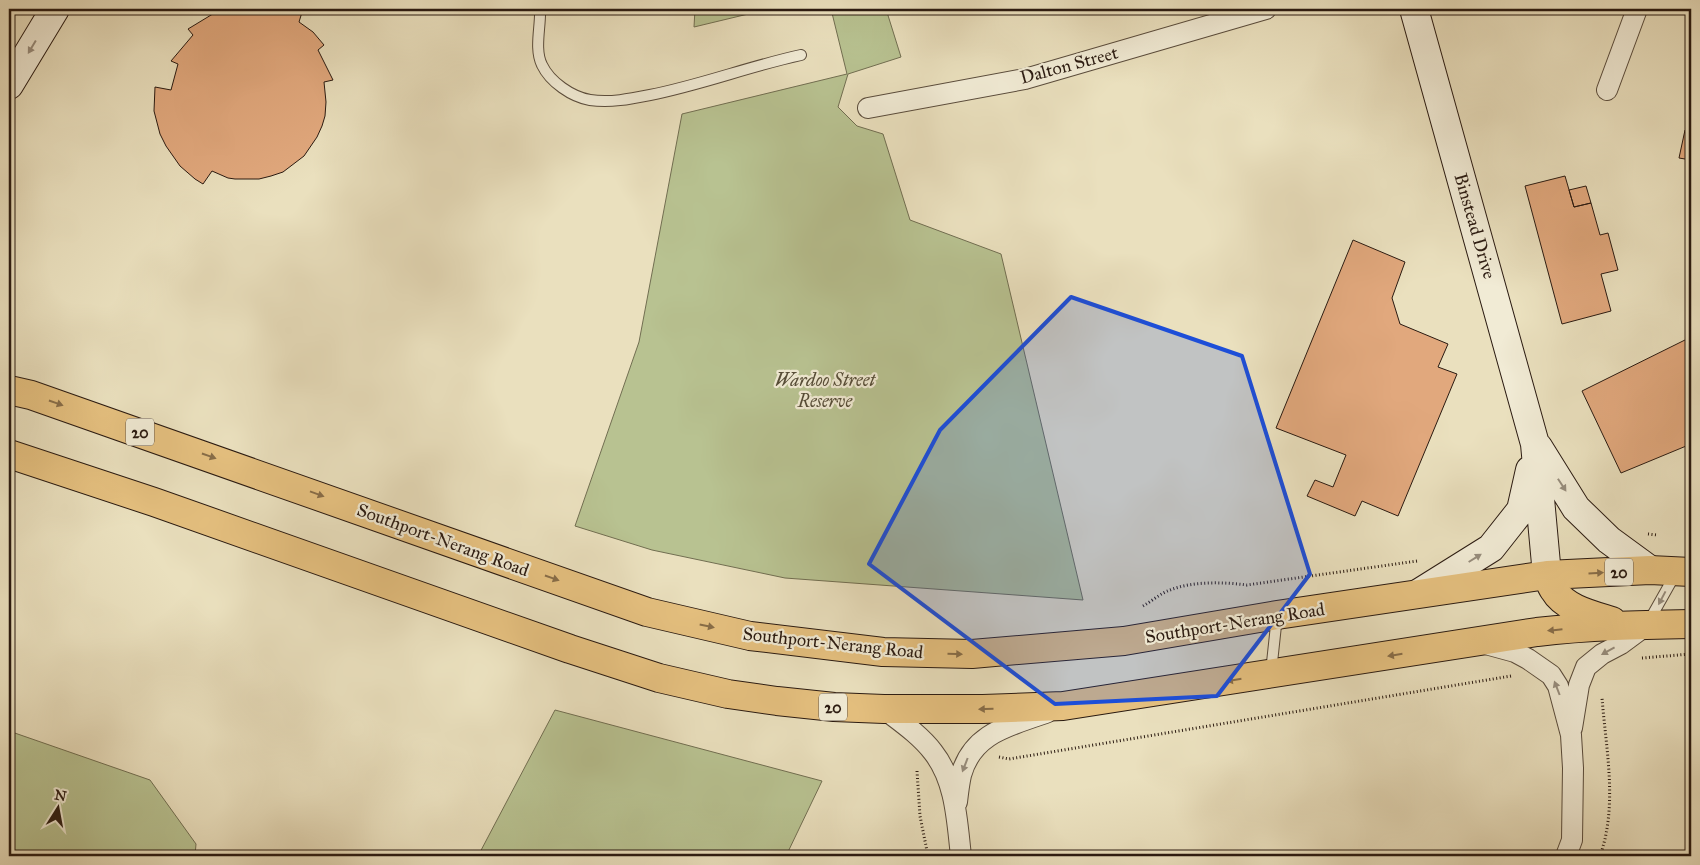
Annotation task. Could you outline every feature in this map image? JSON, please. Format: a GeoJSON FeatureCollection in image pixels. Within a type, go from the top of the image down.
{"type":"FeatureCollection","features":[{"type":"Feature","properties":{"kind":"main road","name":"Southport-Nerang Road"},"geometry":{"type":"LineString","coordinates":[[9,390],[31,395],[262,474],[647,612],[750,636],[882,652],[972,654],[1124,642],[1277,615],[1547,575],[1672,571]]}},
{"type":"Feature","properties":{"kind":"main road","name":"20"},"geometry":{"type":"LineString","coordinates":[[9,454],[154,502],[570,649],[659,678],[728,694],[834,707],[983,709],[1063,706],[1478,641],[1580,627],[1691,624]]}},
{"type":"Feature","properties":{"kind":"main road"},"geometry":{"type":"LineString","coordinates":[[1547,575],[1554,590],[1565,602],[1582,611],[1637,625]]}},
{"type":"Feature","properties":{"kind":"street"},"geometry":{"type":"LineString","coordinates":[[9,86],[55,9]]}},
{"type":"Feature","properties":{"kind":"street","name":"Dalton Street"},"geometry":{"type":"LineString","coordinates":[[868,108],[1025,78],[1266,9]]}},
{"type":"Feature","properties":{"kind":"street","name":"Binstead Drive"},"geometry":{"type":"LineString","coordinates":[[1414,9],[1535,444],[1547,575]]}},
{"type":"Feature","properties":{"kind":"street"},"geometry":{"type":"LineString","coordinates":[[1607,90],[1637,9]]}},
{"type":"Feature","properties":{"kind":"street","name":"Binstead Drive"},"geometry":{"type":"LineString","coordinates":[[1535,444],[1576,508],[1609,540],[1672,571]]}},
{"type":"Feature","properties":{"kind":"street","name":"Binstead Drive"},"geometry":{"type":"LineString","coordinates":[[1419,593],[1491,548],[1504,532],[1521,510],[1535,444]]}},
{"type":"Feature","properties":{"kind":"street"},"geometry":{"type":"LineString","coordinates":[[1571,735],[1579,685],[1584,671],[1593,660],[1621,644],[1637,625]]}},
{"type":"Feature","properties":{"kind":"street"},"geometry":{"type":"LineString","coordinates":[[1478,641],[1515,652],[1533,662],[1551,675],[1558,686],[1571,735],[1573,768],[1572,840],[1566,856]]}},
{"type":"Feature","properties":{"kind":"street"},"geometry":{"type":"LineString","coordinates":[[956,809],[960,777],[969,755],[976,745],[990,735],[1063,706]]}},
{"type":"Feature","properties":{"kind":"street"},"geometry":{"type":"LineString","coordinates":[[884,709],[915,733],[935,754],[943,769],[956,809],[961,856]]}},
{"type":"Feature","properties":{"kind":"lane"},"geometry":{"type":"LineString","coordinates":[[540,9],[539,51],[543,67],[564,89],[583,99],[620,100],[663,92],[801,55]]}},
{"type":"Feature","properties":{"kind":"lane"},"geometry":{"type":"LineString","coordinates":[[1637,625],[1672,571]]}},
{"type":"Feature","properties":{"kind":"lane"},"geometry":{"type":"LineString","coordinates":[[1271,674],[1277,615]]}},
{"type":"Feature","properties":{"kind":"path"},"geometry":{"type":"LineString","coordinates":[[1143,606],[1169,590],[1184,586],[1222,581],[1247,585],[1418,561]]}},
{"type":"Feature","properties":{"kind":"path"},"geometry":{"type":"LineString","coordinates":[[1633,659],[1691,654]]}},
{"type":"Feature","properties":{"kind":"path"},"geometry":{"type":"LineString","coordinates":[[994,756],[1010,759],[1519,676]]}},
{"type":"Feature","properties":{"kind":"path"},"geometry":{"type":"LineString","coordinates":[[1600,856],[1606,840],[1610,807],[1602,689]]}},
{"type":"Feature","properties":{"kind":"path"},"geometry":{"type":"LineString","coordinates":[[917,769],[920,816],[928,856]]}},
{"type":"Feature","properties":{"kind":"highlighted area"},"geometry":{"type":"Polygon","coordinates":[[[1071,297],[1242,356],[1310,574],[1217,696],[1055,704],[869,564],[940,430],[1071,297]]]}},
{"type":"Feature","properties":{"kind":"green space"},"geometry":{"type":"Polygon","coordinates":[[[695,9],[769,9],[694,27],[695,9]]]}},
{"type":"Feature","properties":{"kind":"green space","name":"Wardoo Street Reserve"},"geometry":{"type":"Polygon","coordinates":[[[831,9],[886,9],[901,57],[848,74],[838,107],[857,126],[883,134],[910,220],[1001,254],[1083,600],[785,578],[652,550],[575,526],[639,342],[682,114],[847,74],[831,9]]]}},
{"type":"Feature","properties":{"kind":"green space"},"geometry":{"type":"Polygon","coordinates":[[[555,710],[822,781],[786,856],[478,856],[555,710]]]}},
{"type":"Feature","properties":{"kind":"green space"},"geometry":{"type":"Polygon","coordinates":[[[9,731],[150,780],[196,844],[195,856],[9,856],[9,731]]]}},
{"type":"Feature","properties":{"kind":"building"},"geometry":{"type":"Polygon","coordinates":[[[216,9],[303,9],[299,22],[313,32],[324,45],[318,50],[333,80],[324,82],[326,102],[322,126],[304,156],[283,172],[259,179],[235,179],[212,171],[203,184],[180,166],[160,134],[154,111],[155,87],[171,90],[178,64],[171,61],[193,35],[188,29],[216,12],[216,9]]]}},
{"type":"Feature","properties":{"kind":"building"},"geometry":{"type":"Polygon","coordinates":[[[1685,130],[1691,132],[1691,160],[1679,158],[1685,130]]]}},
{"type":"Feature","properties":{"kind":"building"},"geometry":{"type":"Polygon","coordinates":[[[1565,176],[1574,207],[1591,203],[1600,235],[1608,233],[1618,270],[1601,274],[1611,311],[1562,324],[1525,186],[1565,176]]]}},
{"type":"Feature","properties":{"kind":"building"},"geometry":{"type":"Polygon","coordinates":[[[1586,186],[1591,203],[1574,207],[1569,190],[1586,186]]]}},
{"type":"Feature","properties":{"kind":"building"},"geometry":{"type":"Polygon","coordinates":[[[1353,240],[1405,262],[1392,298],[1400,324],[1448,344],[1438,367],[1457,374],[1398,516],[1362,501],[1355,516],[1307,496],[1315,480],[1333,487],[1346,455],[1276,428],[1353,240]]]}},
{"type":"Feature","properties":{"kind":"building"},"geometry":{"type":"Polygon","coordinates":[[[1691,337],[1691,444],[1621,473],[1582,391],[1691,337]]]}}]}
